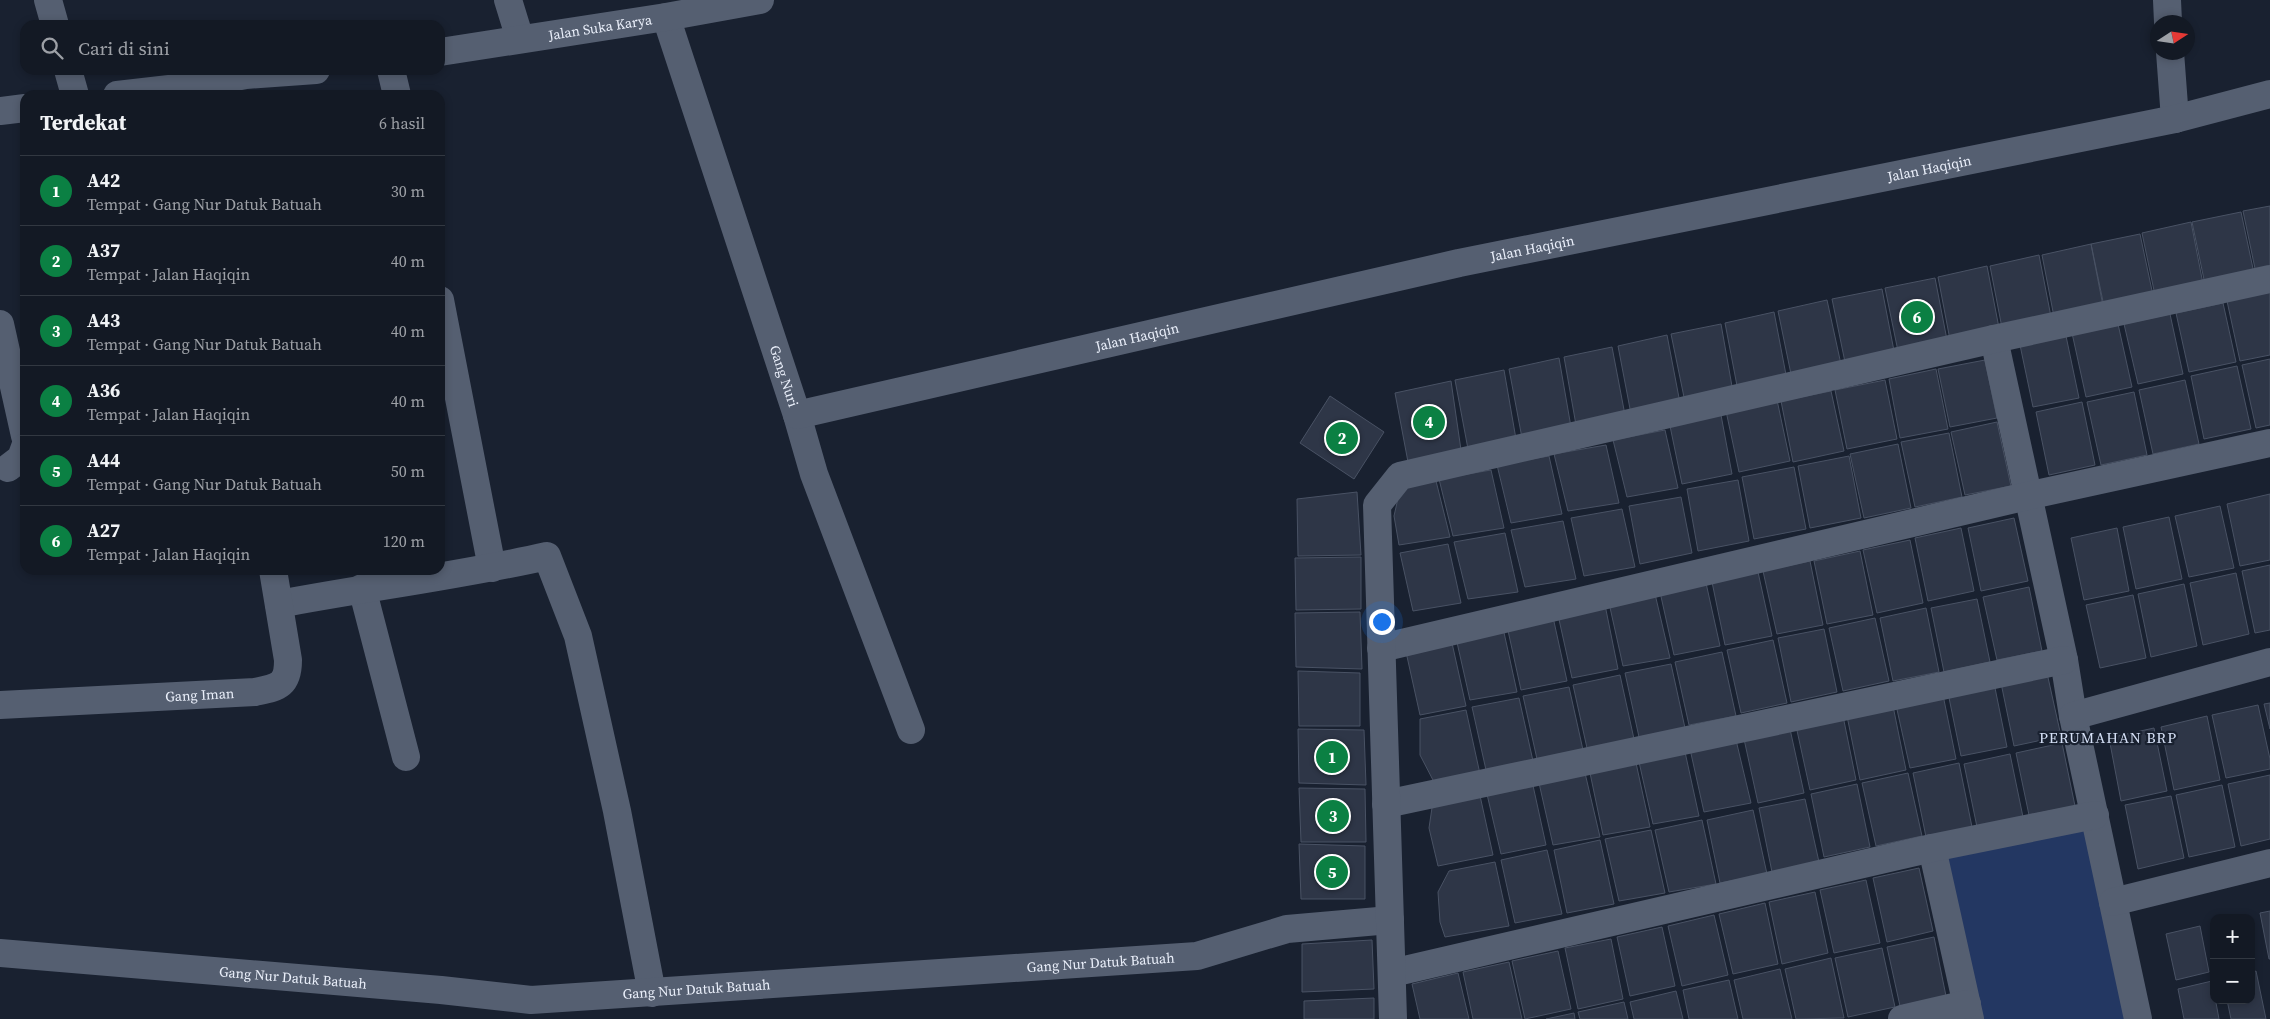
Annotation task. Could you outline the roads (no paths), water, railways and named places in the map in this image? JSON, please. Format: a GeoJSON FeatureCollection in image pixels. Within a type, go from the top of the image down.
{"type":"FeatureCollection","features":[{"type":"Feature","properties":{"kind":"street"},"geometry":{"type":"LineString","coordinates":[[48,0],[54,20]]}},
{"type":"Feature","properties":{"kind":"street"},"geometry":{"type":"LineString","coordinates":[[508,0],[520,38]]}},
{"type":"Feature","properties":{"kind":"street","name":"Jalan Suka Karya"},"geometry":{"type":"LineString","coordinates":[[445,51],[520,38],[666,17],[760,0]]}},
{"type":"Feature","properties":{"kind":"street"},"geometry":{"type":"LineString","coordinates":[[2167,0],[2168,15]]}},
{"type":"Feature","properties":{"kind":"street","name":"Gang Nuri"},"geometry":{"type":"LineString","coordinates":[[666,17],[798,415],[814,474],[911,730]]}},
{"type":"Feature","properties":{"kind":"street"},"geometry":{"type":"LineString","coordinates":[[2171,60],[2175,119]]}},
{"type":"Feature","properties":{"kind":"street"},"geometry":{"type":"LineString","coordinates":[[69,75],[74,90]]}},
{"type":"Feature","properties":{"kind":"street"},"geometry":{"type":"LineString","coordinates":[[183,90],[246,75]]}},
{"type":"Feature","properties":{"kind":"street"},"geometry":{"type":"LineString","coordinates":[[392,75],[396,90]]}},
{"type":"Feature","properties":{"kind":"street","name":"Jalan Haqiqin"},"geometry":{"type":"LineString","coordinates":[[798,415],[1459,263],[2175,119],[2270,94]]}},
{"type":"Feature","properties":{"kind":"street"},"geometry":{"type":"LineString","coordinates":[[0,111],[20,109]]}},
{"type":"Feature","properties":{"kind":"street"},"geometry":{"type":"LineString","coordinates":[[1393,1019],[1377,506],[1400,476],[1994,339],[2270,280]]}},
{"type":"Feature","properties":{"kind":"street"},"geometry":{"type":"LineString","coordinates":[[0,324],[20,414]]}},
{"type":"Feature","properties":{"kind":"street"},"geometry":{"type":"LineString","coordinates":[[445,326],[492,568]]}},
{"type":"Feature","properties":{"kind":"street"},"geometry":{"type":"LineString","coordinates":[[1994,339],[2064,660],[2073,716],[2138,1019]]}},
{"type":"Feature","properties":{"kind":"street"},"geometry":{"type":"LineString","coordinates":[[1381,648],[2027,496],[2270,443]]}},
{"type":"Feature","properties":{"kind":"street"},"geometry":{"type":"LineString","coordinates":[[8,468],[20,459]]}},
{"type":"Feature","properties":{"kind":"street"},"geometry":{"type":"LineString","coordinates":[[279,604],[362,588],[492,568],[547,556],[578,636],[617,811],[652,993]]}},
{"type":"Feature","properties":{"kind":"street","name":"Gang Iman"},"geometry":{"type":"LineString","coordinates":[[0,705],[255,692],[274,688],[283,682],[288,675],[288,660],[274,575]]}},
{"type":"Feature","properties":{"kind":"street"},"geometry":{"type":"LineString","coordinates":[[362,588],[406,757]]}},
{"type":"Feature","properties":{"kind":"street"},"geometry":{"type":"LineString","coordinates":[[1386,804],[2064,660]]}},
{"type":"Feature","properties":{"kind":"street"},"geometry":{"type":"LineString","coordinates":[[2073,716],[2270,662]]}},
{"type":"Feature","properties":{"kind":"street"},"geometry":{"type":"LineString","coordinates":[[1392,973],[1932,848],[2095,815]]}},
{"type":"Feature","properties":{"kind":"street"},"geometry":{"type":"LineString","coordinates":[[1902,1019],[1969,1012],[1932,848]]}},
{"type":"Feature","properties":{"kind":"street"},"geometry":{"type":"LineString","coordinates":[[2113,902],[2270,863]]}},
{"type":"Feature","properties":{"kind":"street","name":"Gang Nur Datuk Batuah"},"geometry":{"type":"LineString","coordinates":[[0,953],[441,990],[532,1009],[652,993],[1197,956],[1287,929],[1390,920]]}},
{"type":"Feature","properties":{"kind":"place","name":"A27"},"geometry":{"type":"Point","coordinates":[1917,317]}},
{"type":"Feature","properties":{"kind":"place","name":"A36"},"geometry":{"type":"Point","coordinates":[1429,422]}},
{"type":"Feature","properties":{"kind":"place","name":"A37"},"geometry":{"type":"Point","coordinates":[1342,438]}},
{"type":"Feature","properties":{"kind":"place","name":"A42"},"geometry":{"type":"Point","coordinates":[1332,757]}},
{"type":"Feature","properties":{"kind":"place","name":"A43"},"geometry":{"type":"Point","coordinates":[1333,816]}},
{"type":"Feature","properties":{"kind":"place","name":"A44"},"geometry":{"type":"Point","coordinates":[1332,872]}},
{"type":"Feature","properties":{"kind":"district","name":"PERUMAHAN BRP"},"geometry":{"type":"Point","coordinates":[2108,738]}}]}
